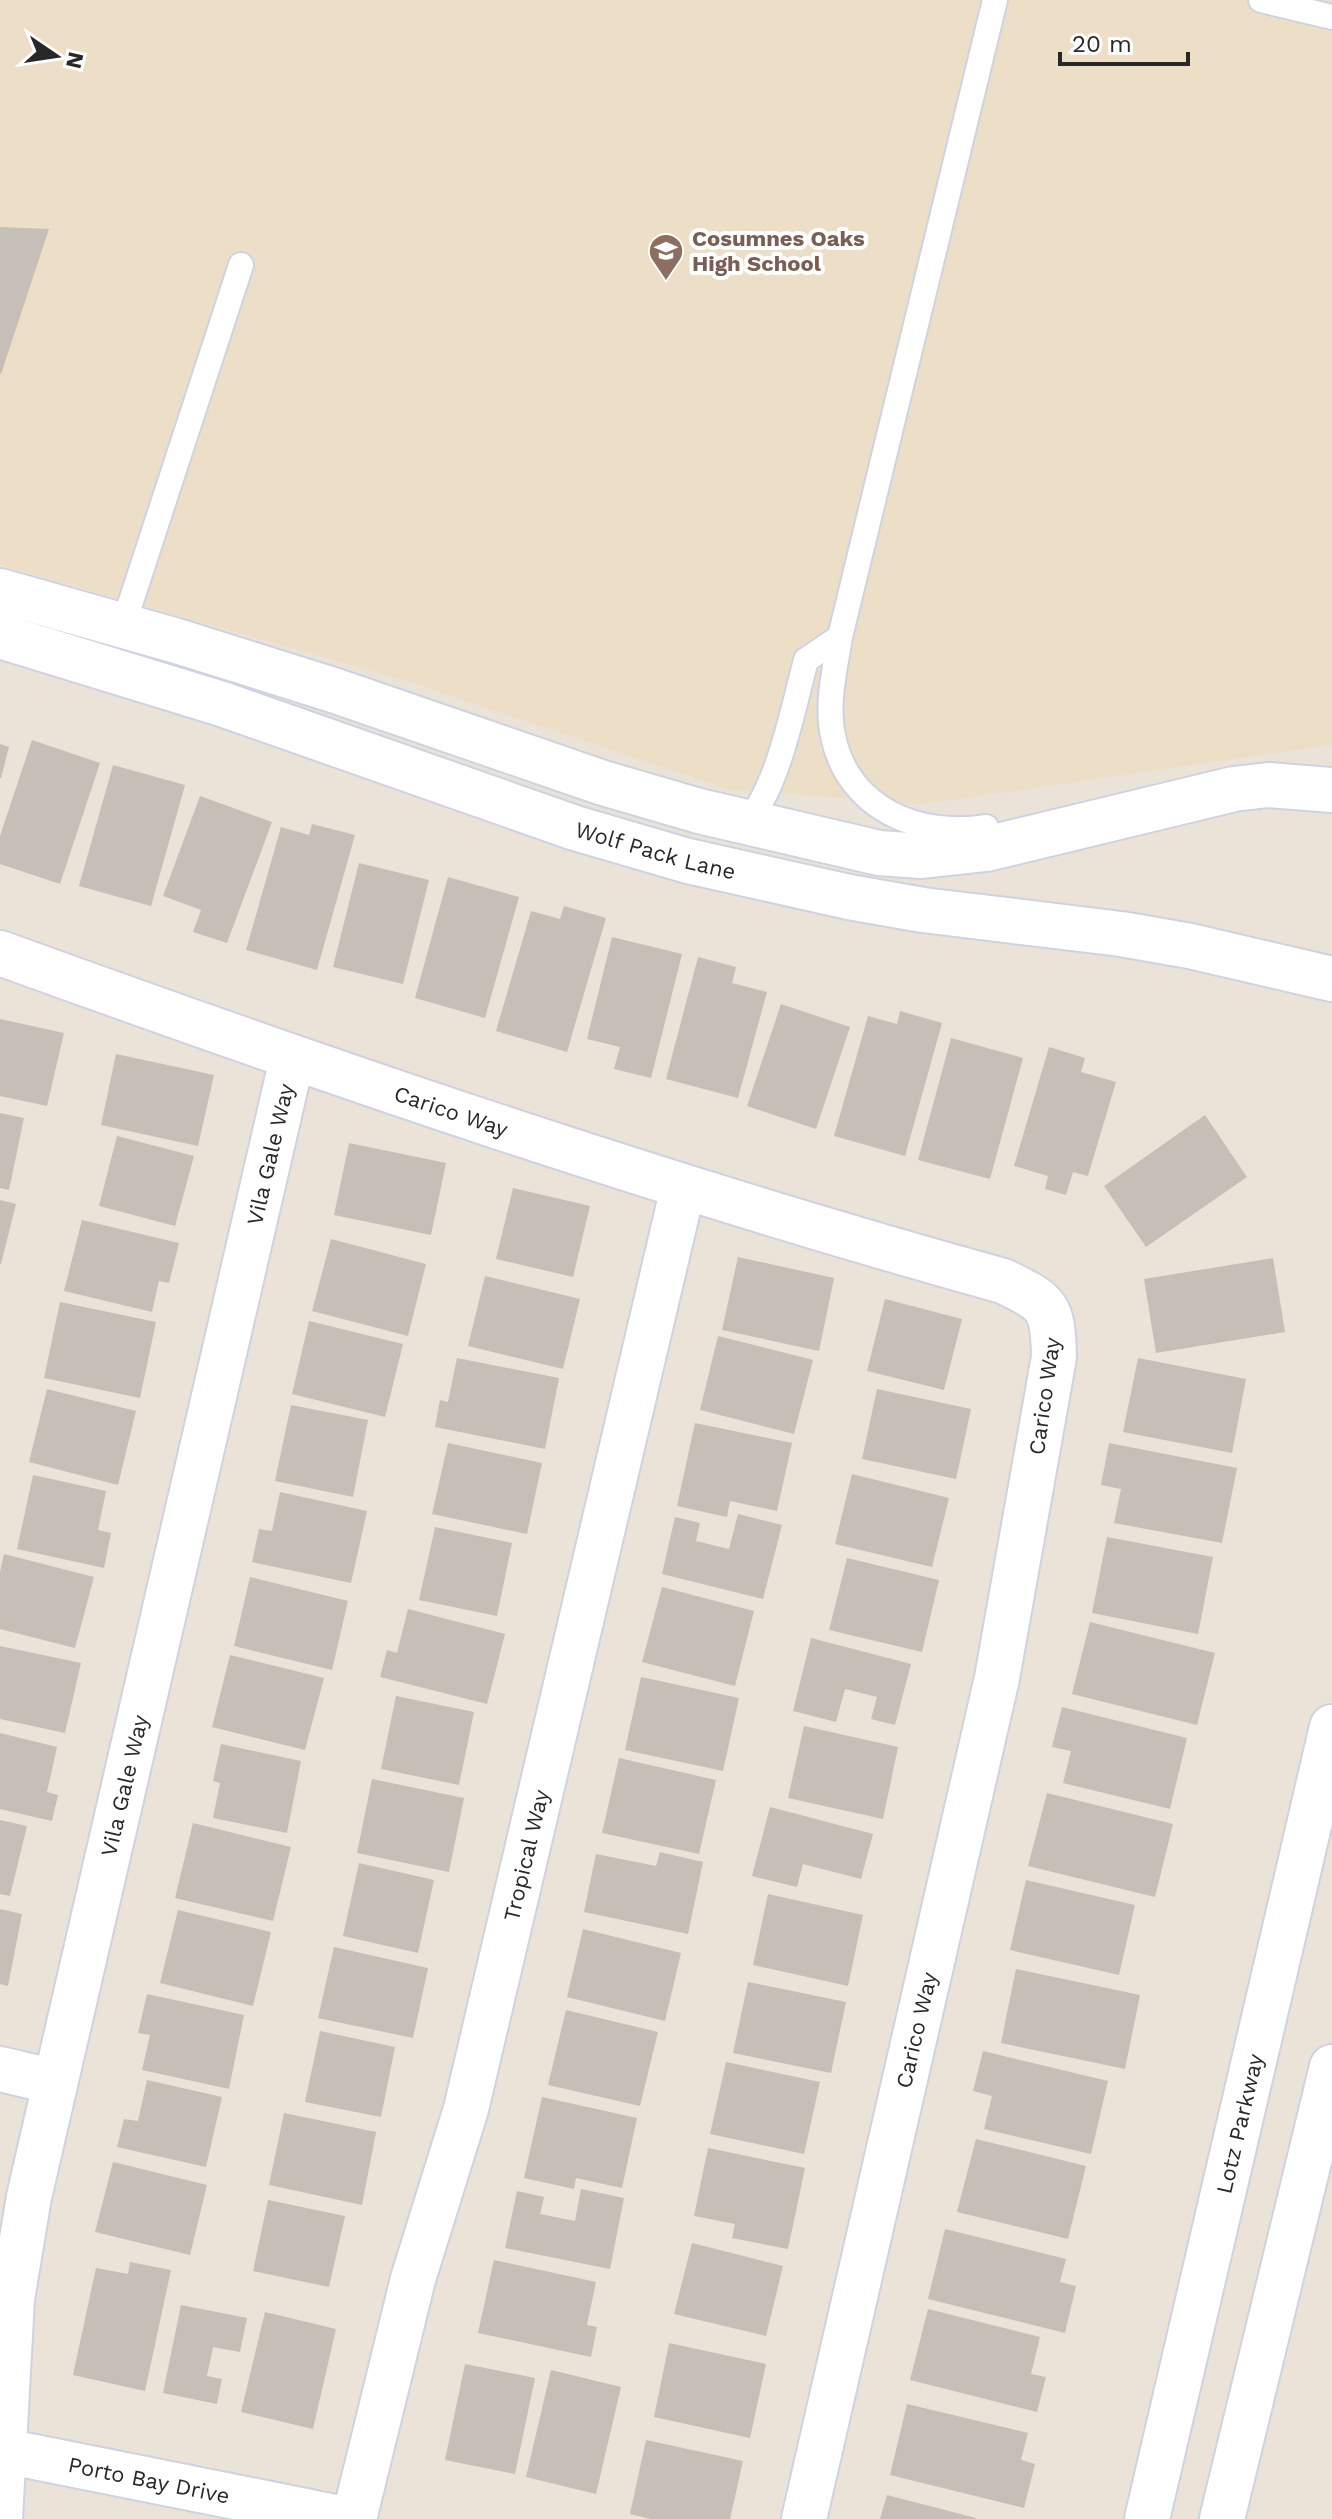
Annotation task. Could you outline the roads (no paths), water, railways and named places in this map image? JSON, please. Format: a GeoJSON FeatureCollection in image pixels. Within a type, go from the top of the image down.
{"type":"FeatureCollection","features":[{"type":"Feature","properties":{"kind":"street"},"geometry":{"type":"LineString","coordinates":[[0,591],[333,690],[603,783],[699,811],[879,853],[922,856],[986,849],[1234,789],[1268,785],[1332,790]]}},
{"type":"Feature","properties":{"kind":"street","name":"Wolf Pack Lane"},"geometry":{"type":"LineString","coordinates":[[0,636],[222,704],[575,828],[688,861],[923,910],[1121,934],[1190,946],[1332,979]]}},
{"type":"Feature","properties":{"kind":"street","name":"Carico Way"},"geometry":{"type":"LineString","coordinates":[[0,953],[292,1059],[683,1188],[1003,1281],[1040,1299],[1053,1324],[1054,1357],[997,1678],[804,2519]]}},
{"type":"Feature","properties":{"kind":"street","name":"Vila Gale Way"},"geometry":{"type":"LineString","coordinates":[[0,2519],[12,2299],[29,2197],[292,1059]]}},
{"type":"Feature","properties":{"kind":"street","name":"Tropical Way"},"geometry":{"type":"LineString","coordinates":[[354,2519],[413,2279],[466,2109],[683,1188]]}},
{"type":"Feature","properties":{"kind":"street","name":"Lotz Parkway"},"geometry":{"type":"LineString","coordinates":[[1147,2519],[1332,1727]]}},
{"type":"Feature","properties":{"kind":"street"},"geometry":{"type":"LineString","coordinates":[[1222,2519],[1332,2067]]}},
{"type":"Feature","properties":{"kind":"street"},"geometry":{"type":"LineString","coordinates":[[0,2069],[55,2082]]}},
{"type":"Feature","properties":{"kind":"street","name":"Porto Bay Drive"},"geometry":{"type":"LineString","coordinates":[[2,2450],[345,2519]]}},
{"type":"Feature","properties":{"kind":"lane"},"geometry":{"type":"LineString","coordinates":[[995,0],[840,637],[831,718],[838,754],[863,791],[898,818],[919,826],[964,831],[1234,789]]}},
{"type":"Feature","properties":{"kind":"lane"},"geometry":{"type":"LineString","coordinates":[[1261,0],[1332,17]]}},
{"type":"Feature","properties":{"kind":"lane"},"geometry":{"type":"LineString","coordinates":[[109,670],[241,265]]}},
{"type":"Feature","properties":{"kind":"lane"},"geometry":{"type":"LineString","coordinates":[[747,822],[756,812],[776,764],[806,660],[840,637]]}},
{"type":"Feature","properties":{"kind":"place","name":"Cosumnes Oaks High School"},"geometry":{"type":"Point","coordinates":[666,282]}}]}
